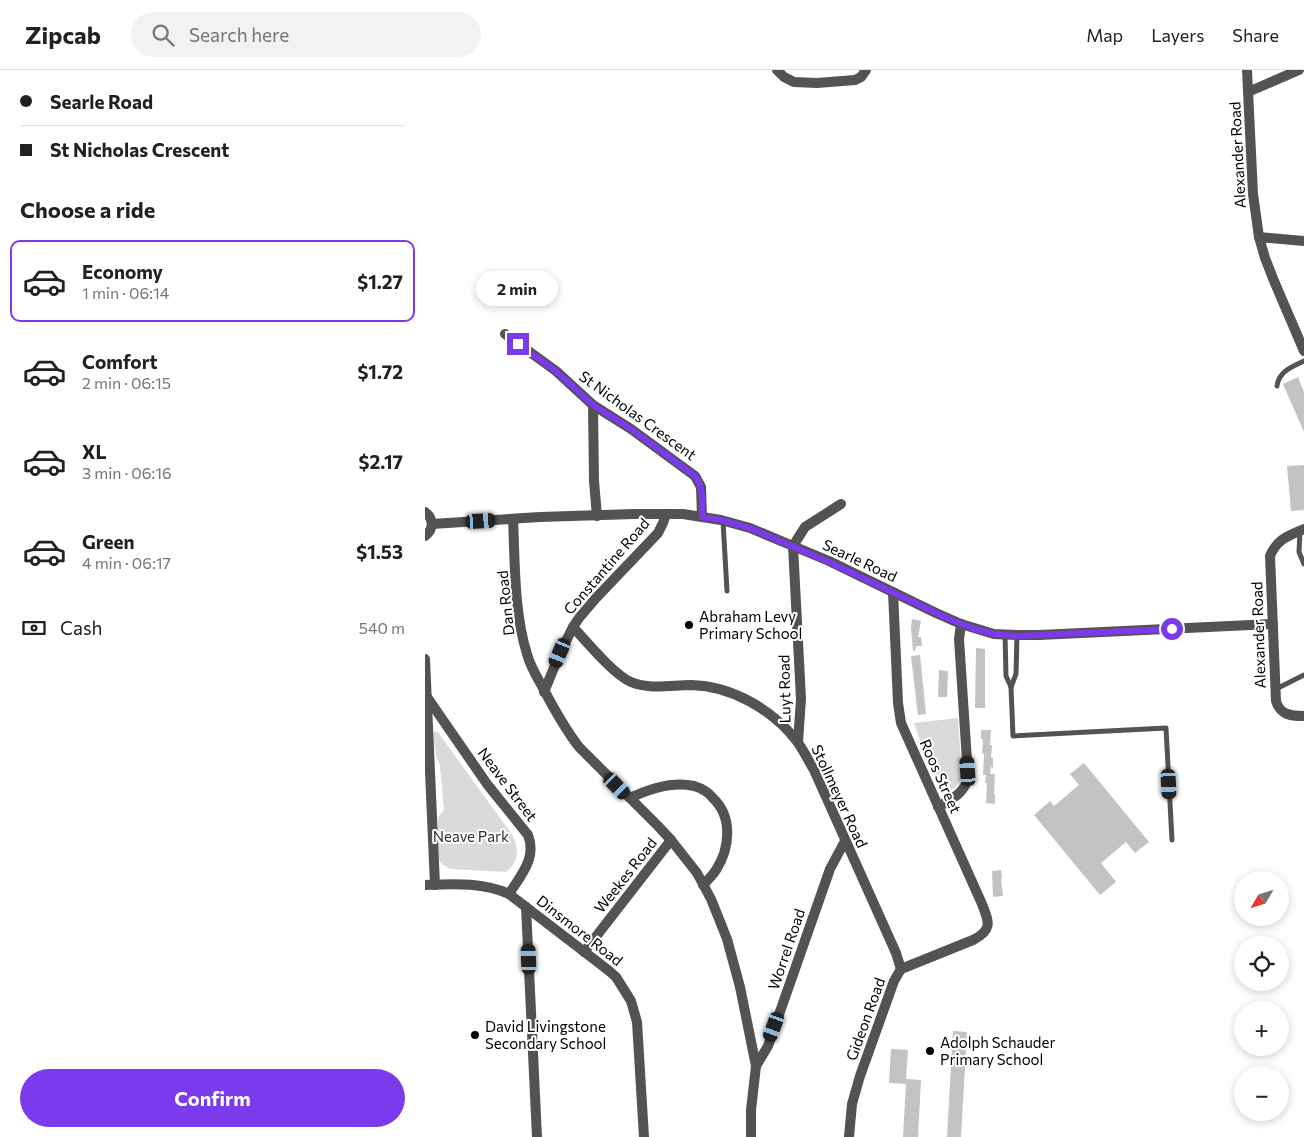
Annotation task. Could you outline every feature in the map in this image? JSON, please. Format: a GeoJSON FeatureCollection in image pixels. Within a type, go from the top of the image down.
{"type":"FeatureCollection","features":[{"type":"Feature","properties":{"kind":"street"},"geometry":{"type":"LineString","coordinates":[[777,70],[784,77],[795,82],[817,83],[855,80],[861,77],[866,70]]}},
{"type":"Feature","properties":{"kind":"street","name":"Alexander Road"},"geometry":{"type":"LineString","coordinates":[[1247,70],[1253,194],[1259,237],[1274,281],[1304,351]]}},
{"type":"Feature","properties":{"kind":"street"},"geometry":{"type":"LineString","coordinates":[[1248,92],[1299,70]]}},
{"type":"Feature","properties":{"kind":"street"},"geometry":{"type":"LineString","coordinates":[[1259,237],[1304,241]]}},
{"type":"Feature","properties":{"kind":"street","name":"St Nicholas Crescent"},"geometry":{"type":"LineString","coordinates":[[505,334],[556,371],[593,405],[631,429],[695,476],[701,487],[702,517]]}},
{"type":"Feature","properties":{"kind":"street"},"geometry":{"type":"LineString","coordinates":[[593,405],[594,481],[597,516]]}},
{"type":"Feature","properties":{"kind":"street"},"geometry":{"type":"LineString","coordinates":[[793,546],[805,527],[841,504]]}},
{"type":"Feature","properties":{"kind":"street"},"geometry":{"type":"LineString","coordinates":[[425,512],[432,524],[425,536]]}},
{"type":"Feature","properties":{"kind":"street","name":"Searle Road"},"geometry":{"type":"LineString","coordinates":[[432,524],[540,517],[634,514],[683,514],[723,521],[750,528],[793,546],[961,624],[1005,635],[1273,624]]}},
{"type":"Feature","properties":{"kind":"street","name":"Constantine Road"},"geometry":{"type":"LineString","coordinates":[[545,692],[560,653],[573,628],[596,598],[657,533],[666,514]]}},
{"type":"Feature","properties":{"kind":"street","name":"Dan Road"},"geometry":{"type":"LineString","coordinates":[[513,520],[517,596],[523,639],[533,669],[568,733],[579,747],[630,798]]}},
{"type":"Feature","properties":{"kind":"street","name":"Alexander Road"},"geometry":{"type":"LineString","coordinates":[[1302,530],[1280,541],[1271,554],[1277,705],[1283,713],[1304,716]]}},
{"type":"Feature","properties":{"kind":"street","name":"Luyt Road"},"geometry":{"type":"LineString","coordinates":[[793,546],[801,698],[798,742]]}},
{"type":"Feature","properties":{"kind":"street","name":"Roos Street"},"geometry":{"type":"LineString","coordinates":[[893,592],[899,713],[905,734],[988,919],[988,927],[983,934]]}},
{"type":"Feature","properties":{"kind":"street"},"geometry":{"type":"LineString","coordinates":[[938,807],[961,793],[966,786],[968,776],[959,639],[961,624]]}},
{"type":"Feature","properties":{"kind":"street","name":"Stollmeyer Road"},"geometry":{"type":"LineString","coordinates":[[573,628],[617,672],[631,682],[652,686],[697,685],[732,693],[753,703],[785,727],[798,742],[813,770],[896,953],[901,969]]}},
{"type":"Feature","properties":{"kind":"street"},"geometry":{"type":"LineString","coordinates":[[425,658],[430,885]]}},
{"type":"Feature","properties":{"kind":"street","name":"Neave Street"},"geometry":{"type":"LineString","coordinates":[[426,697],[487,784],[528,835],[531,844],[530,859],[509,894]]}},
{"type":"Feature","properties":{"kind":"street"},"geometry":{"type":"LineString","coordinates":[[703,885],[716,870],[724,850],[727,828],[721,806],[710,794],[702,789],[676,784],[651,789],[630,798],[671,840],[697,873],[703,885],[711,899],[727,939],[740,987],[756,1066],[751,1110],[751,1137]]}},
{"type":"Feature","properties":{"kind":"street","name":"Weekes Road"},"geometry":{"type":"LineString","coordinates":[[584,952],[671,840]]}},
{"type":"Feature","properties":{"kind":"street","name":"Worrel Road"},"geometry":{"type":"LineString","coordinates":[[756,1066],[767,1046],[830,869],[845,841]]}},
{"type":"Feature","properties":{"kind":"street","name":"Dinsmore Road"},"geometry":{"type":"LineString","coordinates":[[430,885],[475,885],[490,887],[509,894],[616,977],[634,1006],[637,1022],[644,1137]]}},
{"type":"Feature","properties":{"kind":"street"},"geometry":{"type":"LineString","coordinates":[[526,907],[537,1137]]}},
{"type":"Feature","properties":{"kind":"street","name":"Gideon Road"},"geometry":{"type":"LineString","coordinates":[[849,1137],[852,1104],[857,1086],[894,981],[901,969],[973,940],[983,934]]}},
{"type":"Feature","properties":{"kind":"lane"},"geometry":{"type":"LineString","coordinates":[[1277,386],[1279,377],[1283,372],[1304,361]]}},
{"type":"Feature","properties":{"kind":"lane"},"geometry":{"type":"LineString","coordinates":[[723,521],[727,591]]}},
{"type":"Feature","properties":{"kind":"lane"},"geometry":{"type":"LineString","coordinates":[[1302,530],[1299,552],[1304,564]]}},
{"type":"Feature","properties":{"kind":"lane"},"geometry":{"type":"LineString","coordinates":[[1005,635],[1006,676],[1011,687],[1013,736],[1166,728],[1172,840]]}},
{"type":"Feature","properties":{"kind":"lane"},"geometry":{"type":"LineString","coordinates":[[1011,687],[1016,674],[1017,636]]}},
{"type":"Feature","properties":{"kind":"lane"},"geometry":{"type":"LineString","coordinates":[[1275,688],[1304,675]]}},
{"type":"Feature","properties":{"kind":"green space"},"geometry":{"type":"Polygon","coordinates":[[[958,718],[962,779],[956,787],[945,793],[942,792],[926,758],[914,723],[958,718]]]}},
{"type":"Feature","properties":{"kind":"green space","name":"Neave Park"},"geometry":{"type":"Polygon","coordinates":[[[437,731],[513,836],[517,856],[506,872],[450,869],[438,859],[438,817],[444,810],[440,765],[436,756],[433,733],[437,731]]]}},
{"type":"Feature","properties":{"kind":"building"},"geometry":{"type":"Polygon","coordinates":[[[1298,377],[1304,392],[1304,432],[1283,384],[1298,377]]]}},
{"type":"Feature","properties":{"kind":"building"},"geometry":{"type":"Polygon","coordinates":[[[1304,465],[1304,510],[1291,511],[1287,466],[1304,465]]]}},
{"type":"Feature","properties":{"kind":"building"},"geometry":{"type":"Polygon","coordinates":[[[912,619],[921,621],[918,637],[921,637],[922,646],[916,646],[915,651],[913,651],[912,619]]]}},
{"type":"Feature","properties":{"kind":"building"},"geometry":{"type":"Polygon","coordinates":[[[976,648],[985,649],[985,708],[975,708],[976,648]]]}},
{"type":"Feature","properties":{"kind":"building"},"geometry":{"type":"Polygon","coordinates":[[[920,655],[926,714],[918,715],[911,656],[920,655]]]}},
{"type":"Feature","properties":{"kind":"building"},"geometry":{"type":"Polygon","coordinates":[[[939,670],[948,671],[947,697],[938,697],[939,670]]]}},
{"type":"Feature","properties":{"kind":"building"},"geometry":{"type":"Polygon","coordinates":[[[981,730],[991,730],[990,745],[992,745],[991,758],[993,758],[993,768],[991,767],[990,774],[995,774],[995,804],[986,803],[987,783],[985,783],[986,775],[983,775],[984,754],[982,753],[983,739],[981,739],[981,730]]]}},
{"type":"Feature","properties":{"kind":"building"},"geometry":{"type":"Polygon","coordinates":[[[1084,763],[1149,842],[1135,853],[1126,842],[1101,863],[1116,882],[1100,895],[1034,815],[1050,801],[1054,806],[1079,785],[1070,774],[1084,763]]]}},
{"type":"Feature","properties":{"kind":"building"},"geometry":{"type":"Polygon","coordinates":[[[1001,870],[1003,896],[993,897],[992,871],[1001,870]]]}},
{"type":"Feature","properties":{"kind":"building"},"geometry":{"type":"Polygon","coordinates":[[[953,1031],[967,1032],[961,1137],[947,1137],[953,1031]]]}},
{"type":"Feature","properties":{"kind":"building"},"geometry":{"type":"Polygon","coordinates":[[[891,1049],[908,1050],[906,1079],[921,1080],[918,1137],[903,1137],[906,1084],[889,1083],[891,1049]]]}},
{"type":"Feature","properties":{"kind":"place","name":"Abraham Levy Primary School"},"geometry":{"type":"Point","coordinates":[689,625]}},
{"type":"Feature","properties":{"kind":"place","name":"David Livingstone Secondary School"},"geometry":{"type":"Point","coordinates":[475,1035]}},
{"type":"Feature","properties":{"kind":"place","name":"Adolph Schauder Primary School"},"geometry":{"type":"Point","coordinates":[930,1051]}},
{"type":"Feature","properties":{"kind":"route"},"geometry":{"type":"LineString","coordinates":[[518,344],[556,371],[593,405],[631,429],[695,476],[701,487],[702,517],[750,528],[829,562],[949,619],[994,634],[1017,636],[1172,629]]}}]}
